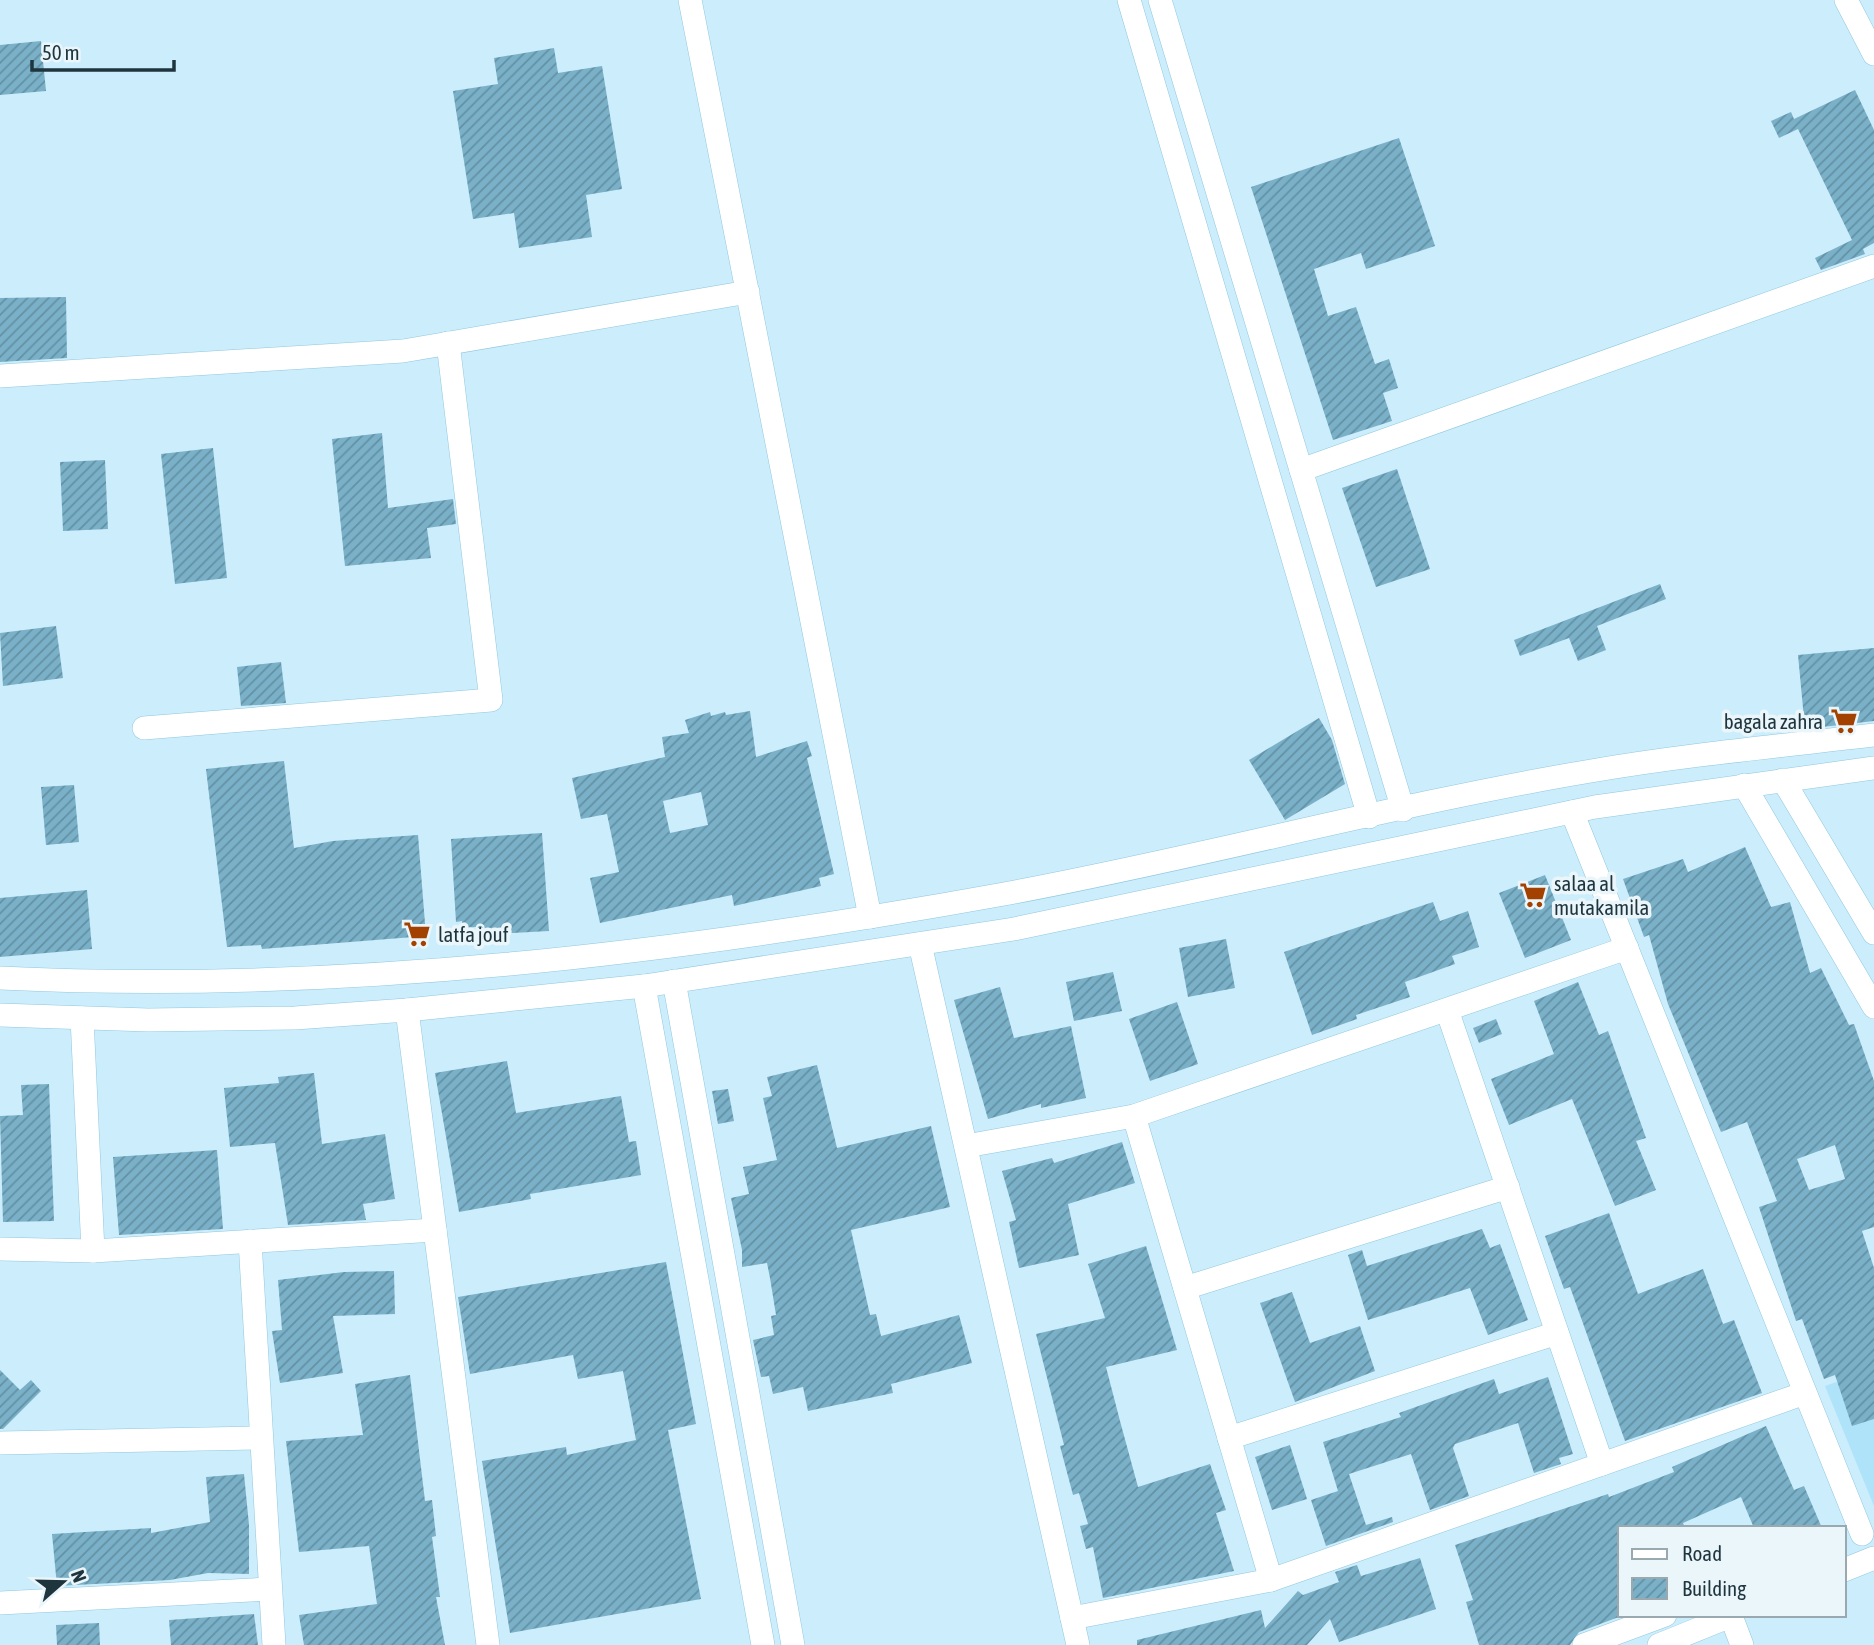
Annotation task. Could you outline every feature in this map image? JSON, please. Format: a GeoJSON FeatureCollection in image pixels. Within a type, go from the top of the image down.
{"type":"FeatureCollection","features":[{"type":"Feature","properties":{"kind":"street"},"geometry":{"type":"LineString","coordinates":[[690,0],[870,917]]}},
{"type":"Feature","properties":{"kind":"street"},"geometry":{"type":"LineString","coordinates":[[1129,0],[1369,817]]}},
{"type":"Feature","properties":{"kind":"street"},"geometry":{"type":"LineString","coordinates":[[1160,0],[1403,810]]}},
{"type":"Feature","properties":{"kind":"street"},"geometry":{"type":"LineString","coordinates":[[1846,0],[1874,54]]}},
{"type":"Feature","properties":{"kind":"street"},"geometry":{"type":"LineString","coordinates":[[1301,470],[1874,266]]}},
{"type":"Feature","properties":{"kind":"street"},"geometry":{"type":"LineString","coordinates":[[0,376],[403,351],[748,292]]}},
{"type":"Feature","properties":{"kind":"street"},"geometry":{"type":"LineString","coordinates":[[144,728],[491,700],[448,344]]}},
{"type":"Feature","properties":{"kind":"street"},"geometry":{"type":"LineString","coordinates":[[0,978],[172,982],[313,979],[636,950],[870,917],[1009,893],[1591,771],[1874,735]]}},
{"type":"Feature","properties":{"kind":"street"},"geometry":{"type":"LineString","coordinates":[[0,1015],[82,1018],[295,1018],[407,1010],[645,986],[1014,929],[1573,812],[1783,779],[1874,768]]}},
{"type":"Feature","properties":{"kind":"street"},"geometry":{"type":"LineString","coordinates":[[1783,779],[1874,933]]}},
{"type":"Feature","properties":{"kind":"street"},"geometry":{"type":"LineString","coordinates":[[1744,785],[1874,1007]]}},
{"type":"Feature","properties":{"kind":"street"},"geometry":{"type":"LineString","coordinates":[[1573,812],[1860,1535]]}},
{"type":"Feature","properties":{"kind":"street"},"geometry":{"type":"LineString","coordinates":[[920,944],[1078,1645]]}},
{"type":"Feature","properties":{"kind":"street"},"geometry":{"type":"LineString","coordinates":[[966,1146],[1134,1116],[1627,948]]}},
{"type":"Feature","properties":{"kind":"street"},"geometry":{"type":"LineString","coordinates":[[674,981],[793,1645]]}},
{"type":"Feature","properties":{"kind":"street"},"geometry":{"type":"LineString","coordinates":[[645,986],[763,1645]]}},
{"type":"Feature","properties":{"kind":"street"},"geometry":{"type":"LineString","coordinates":[[407,1010],[488,1645]]}},
{"type":"Feature","properties":{"kind":"street"},"geometry":{"type":"LineString","coordinates":[[1447,1010],[1602,1464]]}},
{"type":"Feature","properties":{"kind":"street"},"geometry":{"type":"LineString","coordinates":[[82,1018],[93,1251]]}},
{"type":"Feature","properties":{"kind":"street"},"geometry":{"type":"LineString","coordinates":[[1134,1116],[1271,1580]]}},
{"type":"Feature","properties":{"kind":"street"},"geometry":{"type":"LineString","coordinates":[[1185,1288],[1508,1187]]}},
{"type":"Feature","properties":{"kind":"street"},"geometry":{"type":"LineString","coordinates":[[0,1249],[93,1251],[435,1230]]}},
{"type":"Feature","properties":{"kind":"street"},"geometry":{"type":"LineString","coordinates":[[250,1241],[274,1645]]}},
{"type":"Feature","properties":{"kind":"street"},"geometry":{"type":"LineString","coordinates":[[1229,1438],[1557,1333]]}},
{"type":"Feature","properties":{"kind":"street"},"geometry":{"type":"LineString","coordinates":[[1072,1618],[1271,1580],[1805,1392]]}},
{"type":"Feature","properties":{"kind":"street"},"geometry":{"type":"LineString","coordinates":[[0,1443],[261,1438]]}},
{"type":"Feature","properties":{"kind":"street"},"geometry":{"type":"LineString","coordinates":[[1846,1569],[1874,1558]]}},
{"type":"Feature","properties":{"kind":"street"},"geometry":{"type":"LineString","coordinates":[[0,1603],[271,1589]]}},
{"type":"Feature","properties":{"kind":"street"},"geometry":{"type":"LineString","coordinates":[[1584,1645],[1660,1617]]}},
{"type":"Feature","properties":{"kind":"street"},"geometry":{"type":"LineString","coordinates":[[1659,1645],[1729,1617]]}},
{"type":"Feature","properties":{"kind":"street"},"geometry":{"type":"LineString","coordinates":[[1732,1617],[1742,1645]]}},
{"type":"Feature","properties":{"kind":"shaded area"},"geometry":{"type":"Polygon","coordinates":[[[1874,1369],[1874,1506],[1825,1386],[1874,1369]]]}},
{"type":"Feature","properties":{"kind":"building"},"geometry":{"type":"Polygon","coordinates":[[[41,41],[46,91],[0,95],[0,45],[41,41]]]}},
{"type":"Feature","properties":{"kind":"building"},"geometry":{"type":"Polygon","coordinates":[[[554,48],[558,73],[602,66],[622,189],[586,195],[592,237],[519,248],[514,213],[473,219],[453,91],[498,84],[494,58],[554,48]]]}},
{"type":"Feature","properties":{"kind":"building"},"geometry":{"type":"Polygon","coordinates":[[[1855,90],[1874,130],[1874,243],[1863,249],[1865,254],[1821,270],[1815,258],[1852,240],[1798,129],[1779,138],[1771,121],[1791,112],[1794,119],[1855,90]]]}},
{"type":"Feature","properties":{"kind":"building"},"geometry":{"type":"Polygon","coordinates":[[[1399,138],[1435,246],[1366,269],[1361,253],[1314,269],[1328,316],[1356,307],[1375,364],[1389,359],[1398,388],[1383,393],[1392,421],[1333,440],[1251,187],[1399,138]]]}},
{"type":"Feature","properties":{"kind":"building"},"geometry":{"type":"Polygon","coordinates":[[[66,297],[67,358],[0,362],[0,298],[66,297]]]}},
{"type":"Feature","properties":{"kind":"building"},"geometry":{"type":"Polygon","coordinates":[[[382,433],[388,508],[453,499],[456,524],[427,528],[431,558],[345,566],[332,439],[382,433]]]}},
{"type":"Feature","properties":{"kind":"building"},"geometry":{"type":"Polygon","coordinates":[[[213,448],[227,578],[175,584],[161,454],[213,448]]]}},
{"type":"Feature","properties":{"kind":"building"},"geometry":{"type":"Polygon","coordinates":[[[105,460],[108,529],[63,531],[60,462],[105,460]]]}},
{"type":"Feature","properties":{"kind":"building"},"geometry":{"type":"Polygon","coordinates":[[[1397,469],[1430,569],[1376,587],[1342,488],[1397,469]]]}},
{"type":"Feature","properties":{"kind":"building"},"geometry":{"type":"Polygon","coordinates":[[[1660,584],[1666,599],[1597,626],[1606,650],[1578,661],[1569,638],[1520,656],[1514,640],[1660,584]]]}},
{"type":"Feature","properties":{"kind":"building"},"geometry":{"type":"Polygon","coordinates":[[[56,626],[63,678],[3,686],[0,633],[56,626]]]}},
{"type":"Feature","properties":{"kind":"building"},"geometry":{"type":"Polygon","coordinates":[[[1874,648],[1874,721],[1805,729],[1798,655],[1874,648]]]}},
{"type":"Feature","properties":{"kind":"building"},"geometry":{"type":"Polygon","coordinates":[[[281,662],[286,703],[241,706],[237,667],[281,662]]]}},
{"type":"Feature","properties":{"kind":"building"},"geometry":{"type":"Polygon","coordinates":[[[750,711],[756,757],[807,741],[812,756],[807,758],[834,874],[819,878],[821,886],[734,906],[732,895],[600,923],[590,878],[619,872],[607,814],[581,819],[572,778],[665,757],[662,737],[689,733],[685,720],[710,712],[711,716],[725,712],[726,715],[750,711]],[[701,792],[663,801],[670,833],[708,825],[701,792]]]}},
{"type":"Feature","properties":{"kind":"building"},"geometry":{"type":"Polygon","coordinates":[[[1319,718],[1332,740],[1345,784],[1285,820],[1249,760],[1319,718]]]}},
{"type":"Feature","properties":{"kind":"building"},"geometry":{"type":"Polygon","coordinates":[[[284,761],[294,848],[333,841],[418,835],[426,936],[262,949],[261,945],[227,947],[206,769],[284,761]]]}},
{"type":"Feature","properties":{"kind":"building"},"geometry":{"type":"Polygon","coordinates":[[[74,785],[79,842],[46,845],[41,787],[74,785]]]}},
{"type":"Feature","properties":{"kind":"building"},"geometry":{"type":"Polygon","coordinates":[[[542,833],[549,931],[477,935],[476,927],[462,928],[462,921],[456,922],[451,839],[542,833]]]}},
{"type":"Feature","properties":{"kind":"building"},"geometry":{"type":"Polygon","coordinates":[[[1745,847],[1771,907],[1790,902],[1810,973],[1821,968],[1849,1025],[1854,1024],[1874,1081],[1874,1227],[1862,1231],[1874,1268],[1874,1419],[1852,1426],[1835,1375],[1824,1379],[1802,1319],[1796,1321],[1759,1207],[1777,1201],[1747,1122],[1721,1132],[1668,1004],[1649,935],[1644,937],[1623,879],[1683,859],[1688,872],[1745,847]],[[1835,1145],[1797,1159],[1809,1190],[1845,1179],[1835,1145]]]}},
{"type":"Feature","properties":{"kind":"building"},"geometry":{"type":"Polygon","coordinates":[[[1545,875],[1571,940],[1525,958],[1499,893],[1545,875]]]}},
{"type":"Feature","properties":{"kind":"building"},"geometry":{"type":"Polygon","coordinates":[[[87,890],[92,949],[0,957],[0,898],[87,890]]]}},
{"type":"Feature","properties":{"kind":"building"},"geometry":{"type":"Polygon","coordinates":[[[1433,902],[1440,921],[1468,911],[1479,947],[1452,956],[1455,964],[1405,982],[1410,997],[1356,1015],[1357,1019],[1312,1035],[1284,952],[1433,902]]]}},
{"type":"Feature","properties":{"kind":"building"},"geometry":{"type":"Polygon","coordinates":[[[1226,939],[1235,988],[1188,997],[1179,948],[1226,939]]]}},
{"type":"Feature","properties":{"kind":"building"},"geometry":{"type":"Polygon","coordinates":[[[1113,972],[1122,1011],[1074,1021],[1066,982],[1113,972]]]}},
{"type":"Feature","properties":{"kind":"building"},"geometry":{"type":"Polygon","coordinates":[[[1578,982],[1599,1035],[1608,1031],[1646,1138],[1636,1141],[1656,1190],[1615,1206],[1572,1099],[1509,1125],[1491,1079],[1554,1054],[1534,1001],[1578,982]]]}},
{"type":"Feature","properties":{"kind":"building"},"geometry":{"type":"Polygon","coordinates":[[[1000,987],[1014,1038],[1071,1026],[1086,1098],[1041,1108],[1041,1104],[988,1119],[954,1000],[1000,987]]]}},
{"type":"Feature","properties":{"kind":"building"},"geometry":{"type":"Polygon","coordinates":[[[1177,1002],[1198,1064],[1150,1081],[1129,1019],[1177,1002]]]}},
{"type":"Feature","properties":{"kind":"building"},"geometry":{"type":"Polygon","coordinates":[[[1496,1019],[1502,1034],[1479,1043],[1473,1028],[1496,1019]]]}},
{"type":"Feature","properties":{"kind":"building"},"geometry":{"type":"Polygon","coordinates":[[[507,1061],[516,1113],[621,1096],[629,1142],[636,1141],[641,1175],[530,1194],[531,1199],[459,1212],[435,1073],[507,1061]]]}},
{"type":"Feature","properties":{"kind":"building"},"geometry":{"type":"Polygon","coordinates":[[[817,1065],[837,1148],[931,1126],[950,1207],[851,1230],[870,1315],[876,1314],[881,1336],[959,1315],[972,1363],[891,1384],[893,1393],[808,1411],[803,1387],[773,1394],[769,1376],[761,1377],[753,1340],[774,1335],[771,1316],[776,1315],[770,1278],[767,1263],[742,1267],[742,1250],[731,1198],[749,1194],[743,1167],[777,1160],[763,1098],[772,1096],[767,1077],[817,1065]]]}},
{"type":"Feature","properties":{"kind":"building"},"geometry":{"type":"Polygon","coordinates":[[[314,1073],[322,1144],[385,1134],[395,1199],[363,1204],[366,1220],[288,1225],[275,1143],[230,1147],[224,1088],[279,1083],[278,1077],[314,1073]]]}},
{"type":"Feature","properties":{"kind":"building"},"geometry":{"type":"Polygon","coordinates":[[[49,1084],[54,1221],[3,1222],[0,1116],[23,1115],[21,1085],[49,1084]]]}},
{"type":"Feature","properties":{"kind":"building"},"geometry":{"type":"Polygon","coordinates":[[[728,1089],[734,1121],[718,1124],[712,1091],[728,1089]]]}},
{"type":"Feature","properties":{"kind":"building"},"geometry":{"type":"Polygon","coordinates":[[[1122,1142],[1135,1183],[1068,1204],[1079,1255],[1019,1268],[1009,1222],[1016,1220],[1002,1171],[1052,1158],[1054,1163],[1122,1142]]]}},
{"type":"Feature","properties":{"kind":"building"},"geometry":{"type":"Polygon","coordinates":[[[217,1150],[223,1229],[119,1235],[113,1157],[217,1150]]]}},
{"type":"Feature","properties":{"kind":"building"},"geometry":{"type":"Polygon","coordinates":[[[1609,1213],[1638,1294],[1703,1269],[1723,1324],[1734,1320],[1762,1393],[1625,1441],[1570,1287],[1564,1289],[1545,1236],[1609,1213]]]}},
{"type":"Feature","properties":{"kind":"building"},"geometry":{"type":"Polygon","coordinates":[[[1482,1229],[1490,1248],[1500,1244],[1528,1320],[1488,1335],[1470,1288],[1368,1320],[1348,1255],[1362,1250],[1367,1266],[1482,1229]]]}},
{"type":"Feature","properties":{"kind":"building"},"geometry":{"type":"Polygon","coordinates":[[[1146,1246],[1177,1350],[1106,1367],[1120,1421],[1138,1487],[1210,1464],[1226,1510],[1216,1513],[1234,1571],[1103,1598],[1093,1547],[1086,1549],[1080,1526],[1088,1524],[1079,1493],[1073,1495],[1060,1446],[1064,1445],[1036,1334],[1105,1318],[1088,1264],[1146,1246]]]}},
{"type":"Feature","properties":{"kind":"building"},"geometry":{"type":"Polygon","coordinates":[[[666,1262],[696,1424],[668,1430],[701,1599],[510,1633],[482,1461],[566,1447],[567,1455],[636,1440],[623,1371],[578,1379],[573,1355],[470,1374],[458,1297],[666,1262]]]}},
{"type":"Feature","properties":{"kind":"building"},"geometry":{"type":"Polygon","coordinates":[[[394,1271],[395,1314],[333,1316],[343,1373],[280,1383],[272,1331],[282,1330],[278,1280],[344,1272],[394,1271]]]}},
{"type":"Feature","properties":{"kind":"building"},"geometry":{"type":"Polygon","coordinates":[[[1292,1292],[1310,1343],[1360,1326],[1375,1371],[1295,1402],[1260,1303],[1292,1292]]]}},
{"type":"Feature","properties":{"kind":"building"},"geometry":{"type":"Polygon","coordinates":[[[0,1370],[20,1390],[31,1380],[41,1391],[3,1429],[0,1429],[0,1370]]]}},
{"type":"Feature","properties":{"kind":"building"},"geometry":{"type":"Polygon","coordinates":[[[410,1375],[425,1501],[432,1500],[436,1536],[432,1537],[440,1597],[436,1597],[445,1645],[304,1645],[299,1615],[377,1604],[369,1546],[299,1552],[286,1441],[363,1435],[355,1384],[410,1375]]]}},
{"type":"Feature","properties":{"kind":"building"},"geometry":{"type":"Polygon","coordinates":[[[1548,1377],[1573,1454],[1559,1458],[1561,1464],[1534,1473],[1518,1423],[1455,1444],[1453,1448],[1469,1496],[1430,1510],[1411,1454],[1349,1474],[1366,1525],[1392,1517],[1393,1522],[1326,1546],[1311,1500],[1338,1491],[1323,1442],[1401,1417],[1399,1413],[1494,1379],[1499,1394],[1548,1377]]]}},
{"type":"Feature","properties":{"kind":"building"},"geometry":{"type":"Polygon","coordinates":[[[1766,1426],[1794,1490],[1804,1486],[1821,1526],[1753,1526],[1741,1497],[1683,1523],[1684,1526],[1618,1526],[1619,1617],[1579,1632],[1570,1645],[1479,1645],[1466,1602],[1473,1600],[1455,1545],[1608,1494],[1609,1497],[1674,1472],[1672,1467],[1766,1426]]]}},
{"type":"Feature","properties":{"kind":"building"},"geometry":{"type":"Polygon","coordinates":[[[1290,1445],[1307,1499],[1272,1510],[1255,1457],[1290,1445]]]}},
{"type":"Feature","properties":{"kind":"building"},"geometry":{"type":"Polygon","coordinates":[[[244,1474],[249,1525],[249,1574],[208,1573],[170,1580],[57,1586],[52,1534],[151,1528],[151,1533],[210,1522],[206,1477],[244,1474]]]}},
{"type":"Feature","properties":{"kind":"building"},"geometry":{"type":"Polygon","coordinates":[[[1420,1558],[1436,1609],[1339,1642],[1330,1619],[1307,1645],[1137,1645],[1137,1640],[1261,1610],[1265,1628],[1298,1591],[1303,1595],[1339,1582],[1335,1572],[1357,1565],[1361,1576],[1420,1558]]]}},
{"type":"Feature","properties":{"kind":"building"},"geometry":{"type":"Polygon","coordinates":[[[254,1614],[258,1645],[171,1645],[169,1620],[254,1614]]]}},
{"type":"Feature","properties":{"kind":"building"},"geometry":{"type":"Polygon","coordinates":[[[99,1623],[100,1645],[57,1645],[56,1625],[99,1623]]]}},
{"type":"Feature","properties":{"kind":"place","name":"bagala zahra"},"geometry":{"type":"Point","coordinates":[1844,721]}},
{"type":"Feature","properties":{"kind":"place","name":"salaa al mutakamila"},"geometry":{"type":"Point","coordinates":[1533,895]}},
{"type":"Feature","properties":{"kind":"place","name":"latfa jouf"},"geometry":{"type":"Point","coordinates":[417,934]}}]}
